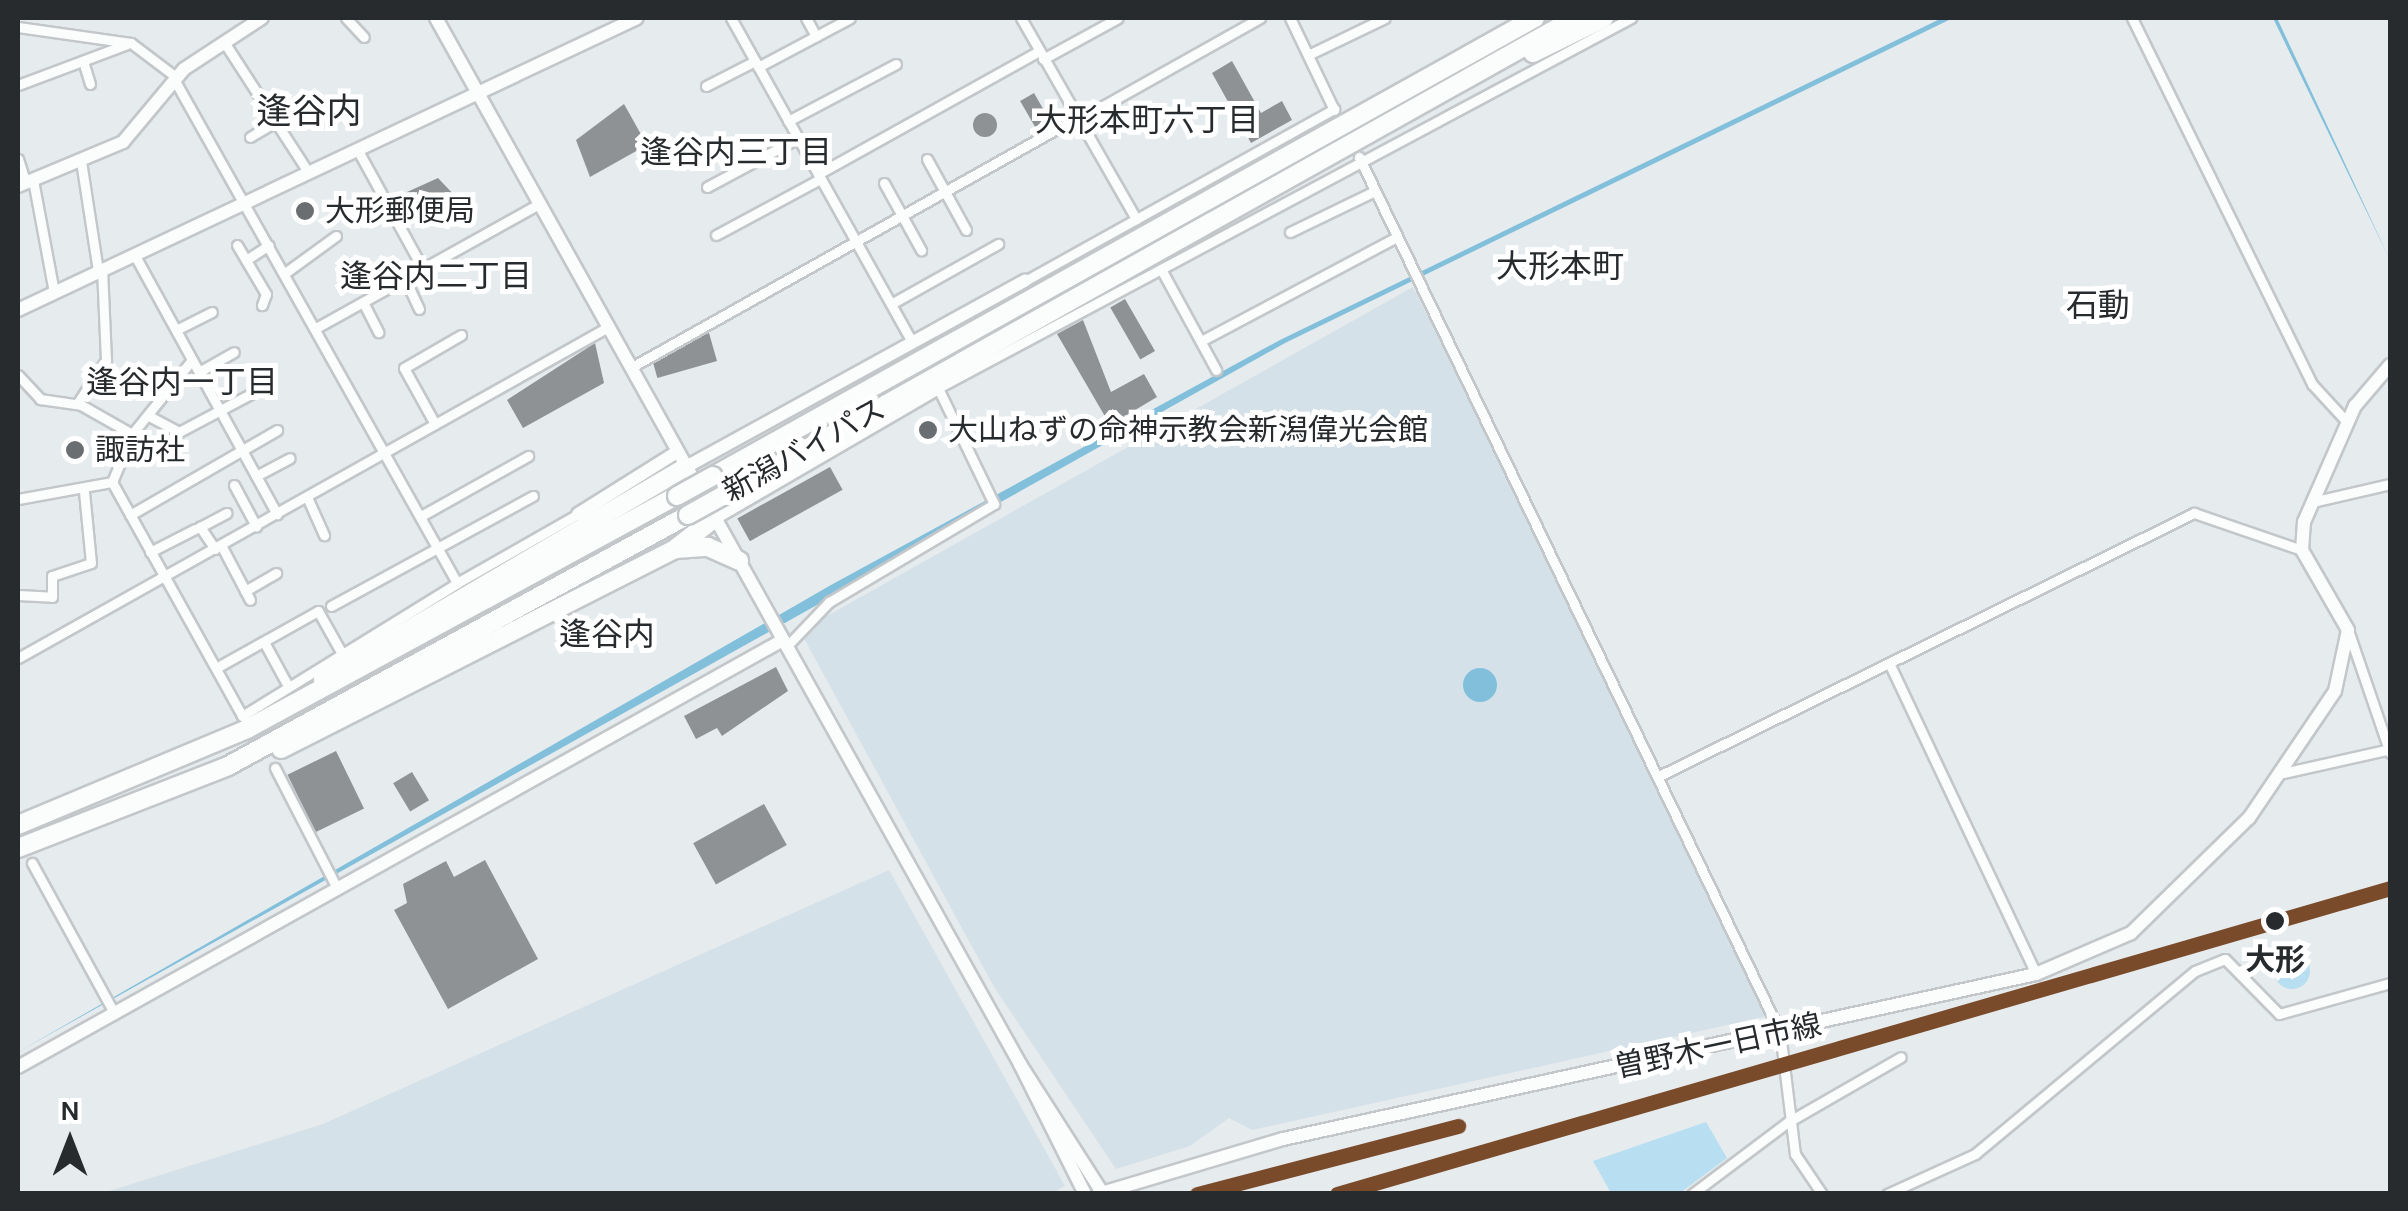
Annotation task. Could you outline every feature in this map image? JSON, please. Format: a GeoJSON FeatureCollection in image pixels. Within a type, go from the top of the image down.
{"type":"FeatureCollection","features":[{"type":"Feature","properties":{"kind":"highway"},"geometry":{"type":"LineString","coordinates":[[1442,69],[1522,18]]}},
{"type":"Feature","properties":{"kind":"highway","name":"新潟バイパス"},"geometry":{"type":"LineString","coordinates":[[18,825],[247,730],[677,496],[1535,18]]}},
{"type":"Feature","properties":{"kind":"highway","name":"新潟バイパス"},"geometry":{"type":"LineString","coordinates":[[18,848],[228,766],[688,515],[1575,18]]}},
{"type":"Feature","properties":{"kind":"highway"},"geometry":{"type":"LineString","coordinates":[[1442,93],[1604,18]]}},
{"type":"Feature","properties":{"kind":"highway"},"geometry":{"type":"LineString","coordinates":[[247,730],[432,609],[682,460]]}},
{"type":"Feature","properties":{"kind":"highway"},"geometry":{"type":"LineString","coordinates":[[228,766],[305,741],[676,548],[715,518]]}},
{"type":"Feature","properties":{"kind":"highway"},"geometry":{"type":"LineString","coordinates":[[676,548],[708,547],[739,561]]}},
{"type":"Feature","properties":{"kind":"street"},"geometry":{"type":"LineString","coordinates":[[26,183],[81,161],[142,128],[175,79],[261,18]]}},
{"type":"Feature","properties":{"kind":"street"},"geometry":{"type":"LineString","coordinates":[[346,18],[364,37]]}},
{"type":"Feature","properties":{"kind":"street"},"geometry":{"type":"LineString","coordinates":[[436,18],[1020,1064],[1085,1194]]}},
{"type":"Feature","properties":{"kind":"street"},"geometry":{"type":"LineString","coordinates":[[18,310],[636,18]]}},
{"type":"Feature","properties":{"kind":"street"},"geometry":{"type":"LineString","coordinates":[[733,18],[913,344]]}},
{"type":"Feature","properties":{"kind":"street"},"geometry":{"type":"LineString","coordinates":[[806,18],[816,36]]}},
{"type":"Feature","properties":{"kind":"street"},"geometry":{"type":"LineString","coordinates":[[706,86],[850,18]]}},
{"type":"Feature","properties":{"kind":"street"},"geometry":{"type":"LineString","coordinates":[[1021,18],[1136,219]]}},
{"type":"Feature","properties":{"kind":"street"},"geometry":{"type":"LineString","coordinates":[[716,235],[1041,55],[1118,18]]}},
{"type":"Feature","properties":{"kind":"street"},"geometry":{"type":"LineString","coordinates":[[630,368],[1260,18]]}},
{"type":"Feature","properties":{"kind":"street"},"geometry":{"type":"LineString","coordinates":[[112,482],[242,716],[341,652],[578,514],[913,344],[1334,110],[1290,18]]}},
{"type":"Feature","properties":{"kind":"street"},"geometry":{"type":"LineString","coordinates":[[1308,55],[1385,18]]}},
{"type":"Feature","properties":{"kind":"street"},"geometry":{"type":"LineString","coordinates":[[715,518],[938,388],[1359,157],[1631,18]]}},
{"type":"Feature","properties":{"kind":"street"},"geometry":{"type":"LineString","coordinates":[[2132,18],[2312,384],[2346,422]]}},
{"type":"Feature","properties":{"kind":"street"},"geometry":{"type":"LineString","coordinates":[[18,27],[130,43],[175,79],[457,584]]}},
{"type":"Feature","properties":{"kind":"street"},"geometry":{"type":"LineString","coordinates":[[224,42],[308,172]]}},
{"type":"Feature","properties":{"kind":"street"},"geometry":{"type":"LineString","coordinates":[[18,85],[130,43]]}},
{"type":"Feature","properties":{"kind":"street"},"geometry":{"type":"LineString","coordinates":[[82,61],[90,84]]}},
{"type":"Feature","properties":{"kind":"street"},"geometry":{"type":"LineString","coordinates":[[788,122],[896,64]]}},
{"type":"Feature","properties":{"kind":"street"},"geometry":{"type":"LineString","coordinates":[[250,137],[275,122]]}},
{"type":"Feature","properties":{"kind":"street"},"geometry":{"type":"LineString","coordinates":[[707,187],[798,138]]}},
{"type":"Feature","properties":{"kind":"street"},"geometry":{"type":"LineString","coordinates":[[358,149],[422,269]]}},
{"type":"Feature","properties":{"kind":"street"},"geometry":{"type":"LineString","coordinates":[[1359,157],[1661,775],[1780,1032],[1788,1122],[1822,1194]]}},
{"type":"Feature","properties":{"kind":"street"},"geometry":{"type":"LineString","coordinates":[[18,159],[54,292]]}},
{"type":"Feature","properties":{"kind":"street"},"geometry":{"type":"LineString","coordinates":[[927,159],[966,230]]}},
{"type":"Feature","properties":{"kind":"street"},"geometry":{"type":"LineString","coordinates":[[77,404],[106,360],[100,270],[81,161]]}},
{"type":"Feature","properties":{"kind":"street"},"geometry":{"type":"LineString","coordinates":[[884,182],[921,250]]}},
{"type":"Feature","properties":{"kind":"street"},"geometry":{"type":"LineString","coordinates":[[1290,232],[1376,191]]}},
{"type":"Feature","properties":{"kind":"street"},"geometry":{"type":"LineString","coordinates":[[316,328],[539,204]]}},
{"type":"Feature","properties":{"kind":"street"},"geometry":{"type":"LineString","coordinates":[[285,273],[336,236]]}},
{"type":"Feature","properties":{"kind":"street"},"geometry":{"type":"LineString","coordinates":[[1201,341],[1398,236]]}},
{"type":"Feature","properties":{"kind":"street"},"geometry":{"type":"LineString","coordinates":[[237,244],[266,294],[262,305]]}},
{"type":"Feature","properties":{"kind":"street"},"geometry":{"type":"LineString","coordinates":[[246,260],[269,244]]}},
{"type":"Feature","properties":{"kind":"street"},"geometry":{"type":"LineString","coordinates":[[890,304],[998,244]]}},
{"type":"Feature","properties":{"kind":"street"},"geometry":{"type":"LineString","coordinates":[[134,254],[277,514]]}},
{"type":"Feature","properties":{"kind":"street"},"geometry":{"type":"LineString","coordinates":[[1161,269],[1216,370]]}},
{"type":"Feature","properties":{"kind":"street"},"geometry":{"type":"LineString","coordinates":[[405,279],[420,309]]}},
{"type":"Feature","properties":{"kind":"street"},"geometry":{"type":"LineString","coordinates":[[363,302],[378,332]]}},
{"type":"Feature","properties":{"kind":"street"},"geometry":{"type":"LineString","coordinates":[[176,330],[212,312]]}},
{"type":"Feature","properties":{"kind":"street"},"geometry":{"type":"LineString","coordinates":[[18,658],[608,327]]}},
{"type":"Feature","properties":{"kind":"street"},"geometry":{"type":"LineString","coordinates":[[435,424],[404,368],[460,335]]}},
{"type":"Feature","properties":{"kind":"street"},"geometry":{"type":"LineString","coordinates":[[199,372],[234,352]]}},
{"type":"Feature","properties":{"kind":"street"},"geometry":{"type":"LineString","coordinates":[[18,498],[35,489],[84,492],[112,482],[132,434],[192,360]]}},
{"type":"Feature","properties":{"kind":"street"},"geometry":{"type":"LineString","coordinates":[[2283,773],[2390,750],[2348,630],[2302,550],[2309,502],[2346,422],[2390,365]]}},
{"type":"Feature","properties":{"kind":"street"},"geometry":{"type":"LineString","coordinates":[[18,375],[40,399],[77,404],[132,434]]}},
{"type":"Feature","properties":{"kind":"street"},"geometry":{"type":"LineString","coordinates":[[18,1067],[785,643],[829,602],[993,499],[938,388]]}},
{"type":"Feature","properties":{"kind":"street"},"geometry":{"type":"LineString","coordinates":[[150,416],[179,432],[256,391]]}},
{"type":"Feature","properties":{"kind":"street"},"geometry":{"type":"LineString","coordinates":[[130,515],[276,430]]}},
{"type":"Feature","properties":{"kind":"street"},"geometry":{"type":"LineString","coordinates":[[421,516],[528,456]]}},
{"type":"Feature","properties":{"kind":"street"},"geometry":{"type":"LineString","coordinates":[[256,476],[290,458]]}},
{"type":"Feature","properties":{"kind":"street"},"geometry":{"type":"LineString","coordinates":[[234,484],[256,526]]}},
{"type":"Feature","properties":{"kind":"street"},"geometry":{"type":"LineString","coordinates":[[2309,502],[2390,484]]}},
{"type":"Feature","properties":{"kind":"street"},"geometry":{"type":"LineString","coordinates":[[18,595],[52,597],[52,576],[91,563],[84,492]]}},
{"type":"Feature","properties":{"kind":"street"},"geometry":{"type":"LineString","coordinates":[[330,606],[533,496]]}},
{"type":"Feature","properties":{"kind":"street"},"geometry":{"type":"LineString","coordinates":[[307,497],[324,535]]}},
{"type":"Feature","properties":{"kind":"street"},"geometry":{"type":"LineString","coordinates":[[1661,775],[2194,513],[2302,550]]}},
{"type":"Feature","properties":{"kind":"street"},"geometry":{"type":"LineString","coordinates":[[226,514],[200,528],[218,547],[247,596],[276,573]]}},
{"type":"Feature","properties":{"kind":"street"},"geometry":{"type":"LineString","coordinates":[[150,552],[195,530]]}},
{"type":"Feature","properties":{"kind":"street"},"geometry":{"type":"LineString","coordinates":[[216,668],[318,611],[341,652]]}},
{"type":"Feature","properties":{"kind":"street","name":"曽野木一日市線"},"geometry":{"type":"LineString","coordinates":[[1101,1193],[1284,1139],[2036,974],[2107,948],[2154,917],[2283,773],[2334,691],[2348,630]]}},
{"type":"Feature","properties":{"kind":"street"},"geometry":{"type":"LineString","coordinates":[[264,642],[288,686]]}},
{"type":"Feature","properties":{"kind":"street"},"geometry":{"type":"LineString","coordinates":[[1890,665],[2036,974]]}},
{"type":"Feature","properties":{"kind":"street"},"geometry":{"type":"LineString","coordinates":[[275,768],[337,888]]}},
{"type":"Feature","properties":{"kind":"street"},"geometry":{"type":"LineString","coordinates":[[32,863],[114,1012]]}},
{"type":"Feature","properties":{"kind":"street"},"geometry":{"type":"LineString","coordinates":[[1887,1194],[1974,1154],[2195,972],[2225,959],[2279,1014],[2390,983]]}},
{"type":"Feature","properties":{"kind":"street"},"geometry":{"type":"LineString","coordinates":[[1692,1194],[1788,1122],[1901,1058]]}},
{"type":"Feature","properties":{"kind":"street"},"geometry":{"type":"LineString","coordinates":[[1020,1064],[1101,1193]]}},
{"type":"Feature","properties":{"kind":"shaded area"},"geometry":{"type":"Polygon","coordinates":[[[1942,18],[1953,18],[1285,343],[18,1052],[831,585],[1280,340],[1942,18]]]}},
{"type":"Feature","properties":{"kind":"shaded area"},"geometry":{"type":"Polygon","coordinates":[[[2273,18],[2277,18],[2390,260],[2273,18]]]}},
{"type":"Feature","properties":{"kind":"shaded area"},"geometry":{"type":"Polygon","coordinates":[[[1413,287],[1777,1014],[1252,1130],[1229,1118],[1190,1146],[1116,1169],[994,987],[800,631],[1413,287]]]}},
{"type":"Feature","properties":{"kind":"shaded area"},"geometry":{"type":"Polygon","coordinates":[[[1480,668],[1492,673],[1497,685],[1492,697],[1480,702],[1468,697],[1463,685],[1468,673],[1480,668]]]}},
{"type":"Feature","properties":{"kind":"shaded area"},"geometry":{"type":"Polygon","coordinates":[[[889,870],[1065,1186],[1050,1194],[103,1193],[323,1124],[889,870]]]}},
{"type":"Feature","properties":{"kind":"shaded area"},"geometry":{"type":"Polygon","coordinates":[[[2292,953],[2305,958],[2310,971],[2305,984],[2292,989],[2279,984],[2274,971],[2279,958],[2292,953]]]}},
{"type":"Feature","properties":{"kind":"shaded area"},"geometry":{"type":"Polygon","coordinates":[[[1706,1122],[1727,1158],[1680,1193],[1611,1193],[1593,1161],[1706,1122]]]}},
{"type":"Feature","properties":{"kind":"building"},"geometry":{"type":"Polygon","coordinates":[[[1232,61],[1261,113],[1282,101],[1292,120],[1251,143],[1212,73],[1232,61]]]}},
{"type":"Feature","properties":{"kind":"building"},"geometry":{"type":"Polygon","coordinates":[[[1034,93],[1051,122],[1037,130],[1020,101],[1034,93]]]}},
{"type":"Feature","properties":{"kind":"building"},"geometry":{"type":"Polygon","coordinates":[[[624,104],[647,145],[590,177],[576,140],[624,104]]]}},
{"type":"Feature","properties":{"kind":"building"},"geometry":{"type":"Polygon","coordinates":[[[980,113],[990,113],[997,125],[990,137],[980,137],[973,130],[973,120],[980,113]]]}},
{"type":"Feature","properties":{"kind":"building"},"geometry":{"type":"Polygon","coordinates":[[[438,178],[457,198],[416,219],[409,207],[402,210],[396,197],[438,178]]]}},
{"type":"Feature","properties":{"kind":"building"},"geometry":{"type":"Polygon","coordinates":[[[1125,299],[1155,351],[1140,359],[1110,308],[1125,299]]]}},
{"type":"Feature","properties":{"kind":"building"},"geometry":{"type":"Polygon","coordinates":[[[1083,320],[1111,392],[1144,374],[1157,397],[1110,425],[1057,334],[1083,320]]]}},
{"type":"Feature","properties":{"kind":"building"},"geometry":{"type":"Polygon","coordinates":[[[709,333],[717,361],[657,378],[649,350],[709,333]]]}},
{"type":"Feature","properties":{"kind":"building"},"geometry":{"type":"Polygon","coordinates":[[[595,343],[604,383],[523,428],[507,400],[595,343]]]}},
{"type":"Feature","properties":{"kind":"building"},"geometry":{"type":"Polygon","coordinates":[[[830,467],[843,490],[750,541],[737,518],[830,467]]]}},
{"type":"Feature","properties":{"kind":"building"},"geometry":{"type":"Polygon","coordinates":[[[776,667],[788,691],[722,736],[717,728],[696,739],[684,716],[776,667]]]}},
{"type":"Feature","properties":{"kind":"building"},"geometry":{"type":"Polygon","coordinates":[[[336,751],[364,809],[316,832],[287,775],[336,751]]]}},
{"type":"Feature","properties":{"kind":"building"},"geometry":{"type":"Polygon","coordinates":[[[412,772],[429,800],[410,812],[393,783],[412,772]]]}},
{"type":"Feature","properties":{"kind":"building"},"geometry":{"type":"Polygon","coordinates":[[[764,804],[787,845],[716,884],[693,843],[764,804]]]}},
{"type":"Feature","properties":{"kind":"building"},"geometry":{"type":"Polygon","coordinates":[[[485,860],[538,959],[448,1009],[394,910],[407,903],[403,884],[446,861],[454,877],[485,860]]]}},
{"type":"Feature","properties":{"kind":"tunnel"},"geometry":{"type":"LineString","coordinates":[[1335,112],[1359,157]]}},
{"type":"Feature","properties":{"kind":"transit line"},"geometry":{"type":"LineString","coordinates":[[1337,1194],[2390,888]]}},
{"type":"Feature","properties":{"kind":"transit line"},"geometry":{"type":"LineString","coordinates":[[1197,1194],[1458,1126]]}},
{"type":"Feature","properties":{"kind":"place","name":"大形郵便局"},"geometry":{"type":"Point","coordinates":[305,211]}},
{"type":"Feature","properties":{"kind":"place","name":"大山ねずの命神示教会新潟偉光会館"},"geometry":{"type":"Point","coordinates":[928,430]}},
{"type":"Feature","properties":{"kind":"place","name":"諏訪社"},"geometry":{"type":"Point","coordinates":[75,450]}},
{"type":"Feature","properties":{"kind":"place","name":"大形"},"geometry":{"type":"Point","coordinates":[2275,921]}},
{"type":"Feature","properties":{"kind":"district","name":"逢谷内"},"geometry":{"type":"Point","coordinates":[309,112]}},
{"type":"Feature","properties":{"kind":"district","name":"大形本町六丁目"},"geometry":{"type":"Point","coordinates":[1147,121]}},
{"type":"Feature","properties":{"kind":"district","name":"逢谷内三丁目"},"geometry":{"type":"Point","coordinates":[736,153]}},
{"type":"Feature","properties":{"kind":"district","name":"大形本町"},"geometry":{"type":"Point","coordinates":[1560,267]}},
{"type":"Feature","properties":{"kind":"district","name":"逢谷内二丁目"},"geometry":{"type":"Point","coordinates":[436,277]}},
{"type":"Feature","properties":{"kind":"district","name":"石動"},"geometry":{"type":"Point","coordinates":[2098,306]}},
{"type":"Feature","properties":{"kind":"district","name":"逢谷内一丁目"},"geometry":{"type":"Point","coordinates":[182,383]}},
{"type":"Feature","properties":{"kind":"district","name":"逢谷内"},"geometry":{"type":"Point","coordinates":[607,635]}}]}
